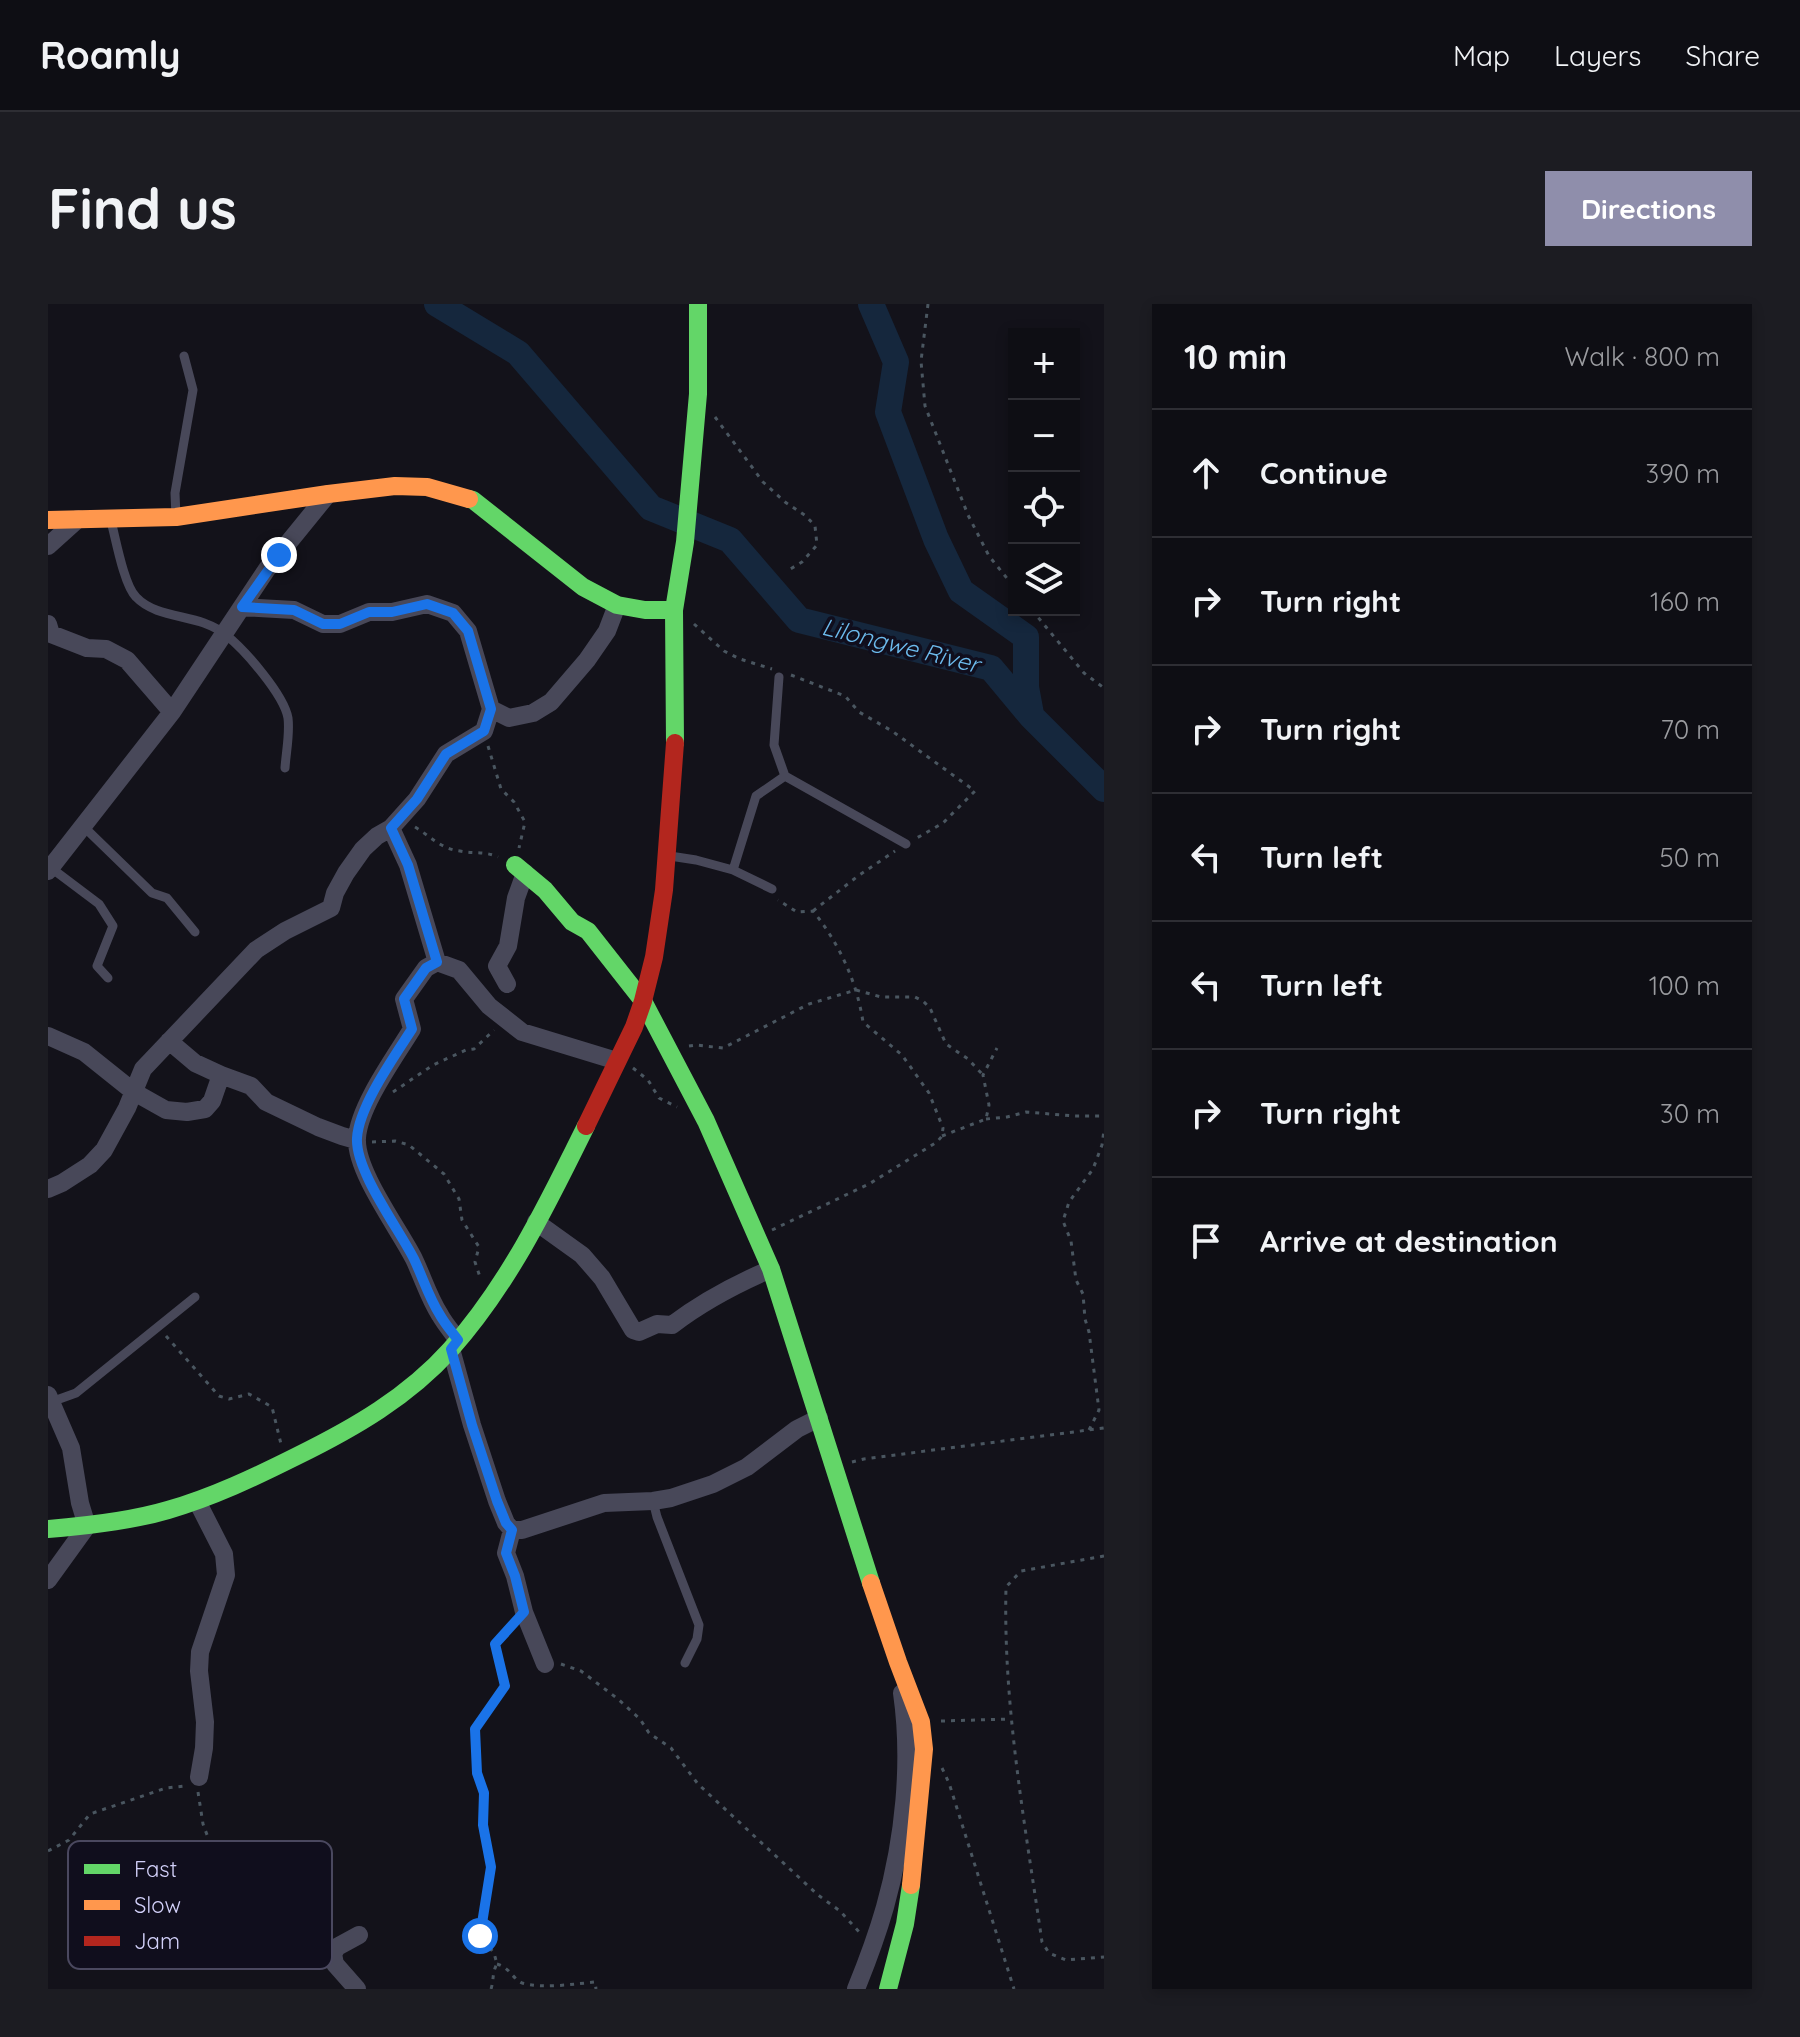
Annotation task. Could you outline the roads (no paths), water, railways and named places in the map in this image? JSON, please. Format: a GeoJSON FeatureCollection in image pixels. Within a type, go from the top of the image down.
{"type":"FeatureCollection","features":[{"type":"Feature","properties":{"kind":"street"},"geometry":{"type":"LineString","coordinates":[[48,1529],[87,1526],[166,1511],[197,1501],[291,1460],[380,1411],[422,1379],[454,1345],[495,1294],[536,1222],[617,1061],[643,1001],[654,957],[675,758],[674,610],[685,542],[698,394],[698,304]]}},
{"type":"Feature","properties":{"kind":"street"},"geometry":{"type":"LineString","coordinates":[[48,520],[176,517],[328,494],[395,486],[427,487],[473,500],[583,587],[617,605],[645,610],[674,610]]}},
{"type":"Feature","properties":{"kind":"street"},"geometry":{"type":"LineString","coordinates":[[49,869],[172,712],[267,569],[328,494]]}},
{"type":"Feature","properties":{"kind":"street"},"geometry":{"type":"LineString","coordinates":[[48,546],[78,519]]}},
{"type":"Feature","properties":{"kind":"street"},"geometry":{"type":"LineString","coordinates":[[48,1189],[90,1165],[104,1150],[143,1069],[169,1041],[256,950],[285,931],[331,908],[335,893],[363,849],[391,828],[417,799],[446,754],[484,731],[491,709],[468,631],[453,613],[427,604],[392,612],[369,612],[340,624],[323,624],[294,610],[242,607]]}},
{"type":"Feature","properties":{"kind":"street"},"geometry":{"type":"LineString","coordinates":[[491,709],[509,718],[533,713],[551,702],[601,641],[617,605]]}},
{"type":"Feature","properties":{"kind":"street"},"geometry":{"type":"LineString","coordinates":[[48,624],[51,634],[87,648],[106,649],[127,660],[172,712]]}},
{"type":"Feature","properties":{"kind":"street"},"geometry":{"type":"LineString","coordinates":[[391,828],[408,865],[437,962]]}},
{"type":"Feature","properties":{"kind":"street"},"geometry":{"type":"LineString","coordinates":[[507,984],[497,966],[508,946],[520,869],[545,890],[572,922],[588,931],[643,1001],[706,1121],[771,1269],[833,1467],[921,1722],[924,1749],[914,1869],[905,1924],[888,1989]]}},
{"type":"Feature","properties":{"kind":"street"},"geometry":{"type":"LineString","coordinates":[[617,1061],[522,1032],[489,1006],[459,970],[437,962],[426,968],[404,999],[412,1029],[380,1080],[360,1121],[356,1140],[360,1162],[414,1258],[454,1345],[472,1425],[506,1523],[512,1530],[522,1530],[604,1503],[671,1498],[747,1467],[797,1429],[819,1418]]}},
{"type":"Feature","properties":{"kind":"street"},"geometry":{"type":"LineString","coordinates":[[48,1036],[84,1052],[134,1092],[166,1110],[187,1112],[205,1109],[212,1101],[221,1075]]}},
{"type":"Feature","properties":{"kind":"street"},"geometry":{"type":"LineString","coordinates":[[169,1041],[195,1063],[251,1086],[266,1102],[356,1140]]}},
{"type":"Feature","properties":{"kind":"street"},"geometry":{"type":"LineString","coordinates":[[536,1222],[582,1255],[602,1278],[633,1330],[639,1332],[657,1324],[672,1325],[694,1308],[771,1269]]}},
{"type":"Feature","properties":{"kind":"street"},"geometry":{"type":"LineString","coordinates":[[50,1398],[71,1448],[87,1526]]}},
{"type":"Feature","properties":{"kind":"street"},"geometry":{"type":"LineString","coordinates":[[197,1501],[224,1554],[226,1575],[200,1652],[205,1722],[199,1777]]}},
{"type":"Feature","properties":{"kind":"street"},"geometry":{"type":"LineString","coordinates":[[48,1580],[87,1526]]}},
{"type":"Feature","properties":{"kind":"street"},"geometry":{"type":"LineString","coordinates":[[512,1530],[506,1553],[524,1612],[545,1664]]}},
{"type":"Feature","properties":{"kind":"street"},"geometry":{"type":"LineString","coordinates":[[856,1989],[885,1908],[898,1852],[905,1784],[906,1721],[898,1662]]}},
{"type":"Feature","properties":{"kind":"street"},"geometry":{"type":"LineString","coordinates":[[357,1989],[335,1964],[333,1954],[337,1947],[359,1935]]}},
{"type":"Feature","properties":{"kind":"lane"},"geometry":{"type":"LineString","coordinates":[[176,517],[175,493],[193,390],[184,356]]}},
{"type":"Feature","properties":{"kind":"lane"},"geometry":{"type":"LineString","coordinates":[[110,518],[133,595],[161,612],[208,624],[224,632],[251,659],[284,704],[288,720],[285,768]]}},
{"type":"Feature","properties":{"kind":"lane"},"geometry":{"type":"LineString","coordinates":[[782,675],[774,745],[785,776],[906,844]]}},
{"type":"Feature","properties":{"kind":"lane"},"geometry":{"type":"LineString","coordinates":[[733,870],[756,796],[785,776]]}},
{"type":"Feature","properties":{"kind":"lane"},"geometry":{"type":"LineString","coordinates":[[83,826],[152,893],[167,898],[195,932]]}},
{"type":"Feature","properties":{"kind":"lane"},"geometry":{"type":"LineString","coordinates":[[667,856],[733,870],[771,892]]}},
{"type":"Feature","properties":{"kind":"lane"},"geometry":{"type":"LineString","coordinates":[[49,869],[99,904],[113,926],[97,966],[108,978]]}},
{"type":"Feature","properties":{"kind":"lane"},"geometry":{"type":"LineString","coordinates":[[50,1398],[76,1393],[195,1297]]}},
{"type":"Feature","properties":{"kind":"lane"},"geometry":{"type":"LineString","coordinates":[[653,1501],[699,1625],[697,1639],[685,1663]]}},
{"type":"Feature","properties":{"kind":"waterway","name":"Lilongwe River"},"geometry":{"type":"LineString","coordinates":[[437,304],[518,353],[651,508],[730,540],[799,620],[991,668],[1031,716],[1104,789]]}},
{"type":"Feature","properties":{"kind":"waterway"},"geometry":{"type":"LineString","coordinates":[[871,304],[896,362],[888,412],[936,539],[961,591],[1026,637],[1026,687],[1031,714]]}}]}
